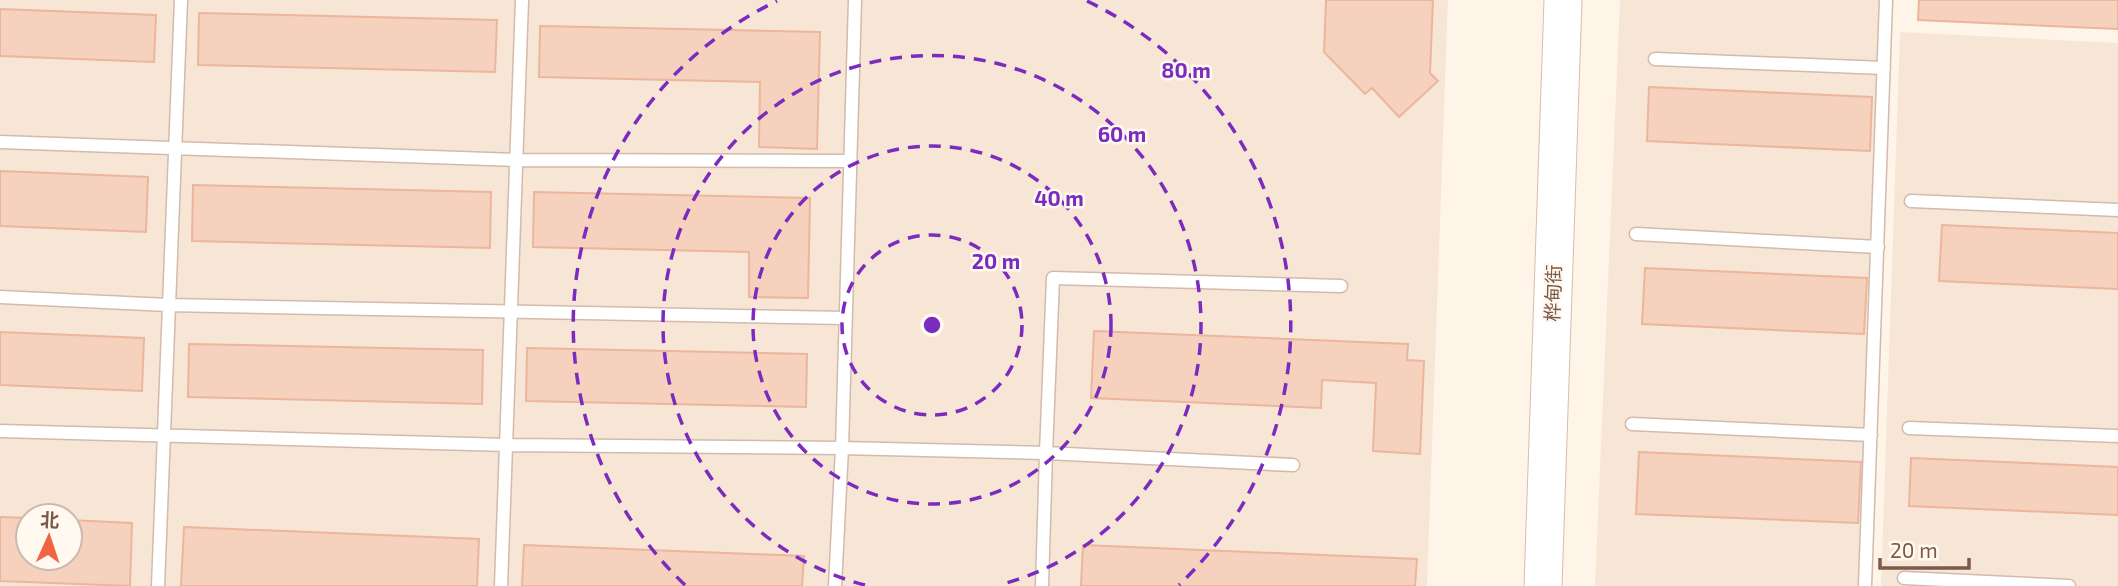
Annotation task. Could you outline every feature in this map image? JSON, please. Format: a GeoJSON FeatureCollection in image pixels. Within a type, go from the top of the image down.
{"type":"FeatureCollection","features":[{"type":"Feature","properties":{"kind":"street","name":"桦甸街"},"geometry":{"type":"LineString","coordinates":[[1543,586],[1563,0]]}},
{"type":"Feature","properties":{"kind":"lane"},"geometry":{"type":"LineString","coordinates":[[158,586],[181,0]]}},
{"type":"Feature","properties":{"kind":"lane"},"geometry":{"type":"LineString","coordinates":[[501,586],[522,0]]}},
{"type":"Feature","properties":{"kind":"lane"},"geometry":{"type":"LineString","coordinates":[[835,586],[842,448],[855,0]]}},
{"type":"Feature","properties":{"kind":"lane"},"geometry":{"type":"LineString","coordinates":[[1865,586],[1886,0]]}},
{"type":"Feature","properties":{"kind":"lane"},"geometry":{"type":"LineString","coordinates":[[1655,59],[1884,68]]}},
{"type":"Feature","properties":{"kind":"lane"},"geometry":{"type":"LineString","coordinates":[[0,142],[517,160],[850,161]]}},
{"type":"Feature","properties":{"kind":"lane"},"geometry":{"type":"LineString","coordinates":[[1911,201],[2118,210]]}},
{"type":"Feature","properties":{"kind":"lane"},"geometry":{"type":"LineString","coordinates":[[1636,234],[1878,247]]}},
{"type":"Feature","properties":{"kind":"lane"},"geometry":{"type":"LineString","coordinates":[[1042,586],[1052,278],[1341,286]]}},
{"type":"Feature","properties":{"kind":"lane"},"geometry":{"type":"LineString","coordinates":[[0,297],[168,305],[845,318]]}},
{"type":"Feature","properties":{"kind":"lane"},"geometry":{"type":"LineString","coordinates":[[1632,424],[1871,435]]}},
{"type":"Feature","properties":{"kind":"lane"},"geometry":{"type":"LineString","coordinates":[[1909,428],[2118,436]]}},
{"type":"Feature","properties":{"kind":"lane"},"geometry":{"type":"LineString","coordinates":[[0,430],[507,445],[1046,453],[1293,465]]}},
{"type":"Feature","properties":{"kind":"lane"},"geometry":{"type":"LineString","coordinates":[[1904,578],[2069,586]]}},
{"type":"Feature","properties":{"kind":"shaded area"},"geometry":{"type":"Polygon","coordinates":[[[0,0],[1448,0],[1427,586],[0,586],[0,0]]]}},
{"type":"Feature","properties":{"kind":"shaded area"},"geometry":{"type":"Polygon","coordinates":[[[1620,0],[1883,0],[1860,586],[1595,586],[1620,0]]]}},
{"type":"Feature","properties":{"kind":"shaded area"},"geometry":{"type":"Polygon","coordinates":[[[1900,32],[2118,43],[2118,586],[1881,586],[1900,32]]]}},
{"type":"Feature","properties":{"kind":"building"},"geometry":{"type":"Polygon","coordinates":[[[1326,0],[1433,0],[1430,73],[1438,81],[1399,117],[1372,88],[1365,94],[1324,52],[1326,0]]]}},
{"type":"Feature","properties":{"kind":"building"},"geometry":{"type":"Polygon","coordinates":[[[1919,0],[2118,0],[2118,29],[1918,20],[1919,0]]]}},
{"type":"Feature","properties":{"kind":"building"},"geometry":{"type":"Polygon","coordinates":[[[0,9],[156,15],[154,62],[0,56],[0,9]]]}},
{"type":"Feature","properties":{"kind":"building"},"geometry":{"type":"Polygon","coordinates":[[[199,13],[497,20],[495,72],[198,65],[199,13]]]}},
{"type":"Feature","properties":{"kind":"building"},"geometry":{"type":"Polygon","coordinates":[[[540,26],[820,32],[817,149],[759,147],[760,82],[539,77],[540,26]]]}},
{"type":"Feature","properties":{"kind":"building"},"geometry":{"type":"Polygon","coordinates":[[[1649,87],[1872,97],[1870,151],[1647,141],[1649,87]]]}},
{"type":"Feature","properties":{"kind":"building"},"geometry":{"type":"Polygon","coordinates":[[[0,171],[148,177],[146,232],[0,226],[0,171]]]}},
{"type":"Feature","properties":{"kind":"building"},"geometry":{"type":"Polygon","coordinates":[[[193,185],[491,192],[490,248],[192,241],[193,185]]]}},
{"type":"Feature","properties":{"kind":"building"},"geometry":{"type":"Polygon","coordinates":[[[534,192],[810,198],[808,298],[749,297],[749,252],[533,247],[534,192]]]}},
{"type":"Feature","properties":{"kind":"building"},"geometry":{"type":"Polygon","coordinates":[[[1942,225],[2118,233],[2118,289],[1939,281],[1942,225]]]}},
{"type":"Feature","properties":{"kind":"building"},"geometry":{"type":"Polygon","coordinates":[[[1645,268],[1867,278],[1864,334],[1642,324],[1645,268]]]}},
{"type":"Feature","properties":{"kind":"building"},"geometry":{"type":"Polygon","coordinates":[[[1094,331],[1408,344],[1407,360],[1424,361],[1420,454],[1373,451],[1376,383],[1322,380],[1321,408],[1091,398],[1094,331]]]}},
{"type":"Feature","properties":{"kind":"building"},"geometry":{"type":"Polygon","coordinates":[[[0,332],[144,338],[142,391],[0,385],[0,332]]]}},
{"type":"Feature","properties":{"kind":"building"},"geometry":{"type":"Polygon","coordinates":[[[189,344],[483,350],[482,404],[188,397],[189,344]]]}},
{"type":"Feature","properties":{"kind":"building"},"geometry":{"type":"Polygon","coordinates":[[[527,348],[807,354],[806,407],[526,401],[527,348]]]}},
{"type":"Feature","properties":{"kind":"building"},"geometry":{"type":"Polygon","coordinates":[[[1639,452],[1861,462],[1858,523],[1636,514],[1639,452]]]}},
{"type":"Feature","properties":{"kind":"building"},"geometry":{"type":"Polygon","coordinates":[[[1911,458],[2118,467],[2118,515],[1909,506],[1911,458]]]}},
{"type":"Feature","properties":{"kind":"building"},"geometry":{"type":"Polygon","coordinates":[[[0,517],[14,518],[14,572],[84,572],[84,521],[132,523],[130,586],[0,581],[0,517]]]}},
{"type":"Feature","properties":{"kind":"building"},"geometry":{"type":"Polygon","coordinates":[[[184,527],[479,539],[477,586],[181,586],[184,527]]]}},
{"type":"Feature","properties":{"kind":"building"},"geometry":{"type":"Polygon","coordinates":[[[524,545],[804,556],[802,586],[522,586],[524,545]]]}},
{"type":"Feature","properties":{"kind":"building"},"geometry":{"type":"Polygon","coordinates":[[[1083,545],[1417,559],[1415,586],[1081,586],[1083,545]]]}}]}
